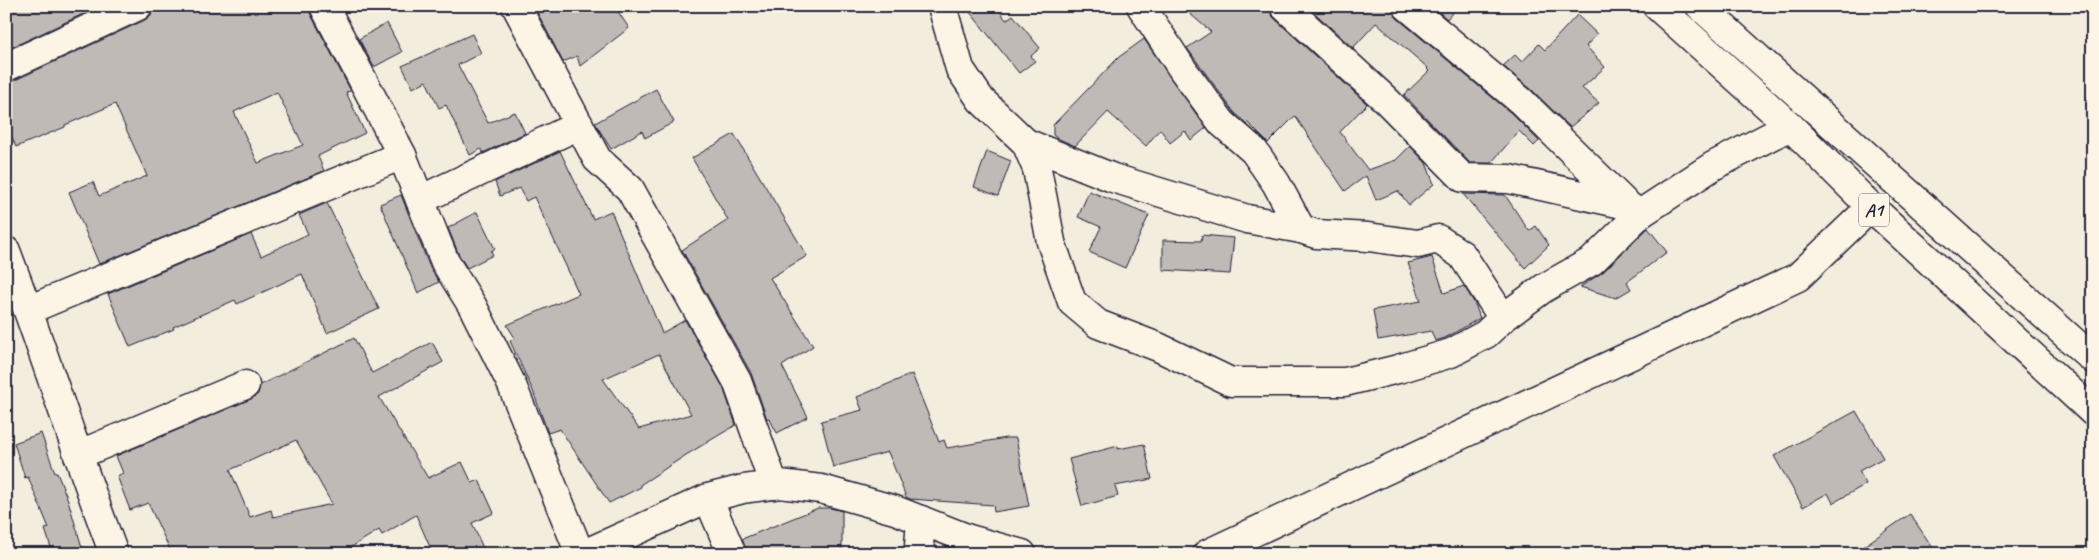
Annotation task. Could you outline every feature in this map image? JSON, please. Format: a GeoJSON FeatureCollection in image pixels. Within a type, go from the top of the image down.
{"type":"FeatureCollection","features":[{"type":"Feature","properties":{"kind":"main road"},"geometry":{"type":"LineString","coordinates":[[6,67],[138,6]]}},
{"type":"Feature","properties":{"kind":"main road"},"geometry":{"type":"LineString","coordinates":[[324,6],[402,155],[445,262],[473,307],[511,383],[580,554]]}},
{"type":"Feature","properties":{"kind":"main road"},"geometry":{"type":"LineString","coordinates":[[516,6],[598,159],[630,189],[736,381],[774,485]]}},
{"type":"Feature","properties":{"kind":"main road"},"geometry":{"type":"LineString","coordinates":[[942,6],[960,69],[980,100],[1026,143],[1113,178],[1247,220],[1301,229],[1316,234],[1368,237],[1418,244],[1438,239],[1462,255],[1503,318]]}},
{"type":"Feature","properties":{"kind":"main road"},"geometry":{"type":"LineString","coordinates":[[1141,6],[1183,70],[1222,123],[1254,151],[1276,183],[1301,229]]}},
{"type":"Feature","properties":{"kind":"main road"},"geometry":{"type":"LineString","coordinates":[[1284,6],[1386,100],[1463,178],[1509,179],[1633,209]]}},
{"type":"Feature","properties":{"kind":"main road"},"geometry":{"type":"LineString","coordinates":[[1407,6],[1521,100],[1633,209]]}},
{"type":"Feature","properties":{"kind":"main road","name":"A1"},"geometry":{"type":"LineString","coordinates":[[1657,6],[1790,126],[1871,207],[2093,412]]}},
{"type":"Feature","properties":{"kind":"main road","name":"A1"},"geometry":{"type":"LineString","coordinates":[[1700,6],[2093,359]]}},
{"type":"Feature","properties":{"kind":"main road"},"geometry":{"type":"LineString","coordinates":[[420,200],[579,125]]}},
{"type":"Feature","properties":{"kind":"main road"},"geometry":{"type":"LineString","coordinates":[[1026,143],[1037,169],[1051,242],[1072,302],[1098,324],[1158,347],[1232,382],[1345,382],[1380,374],[1451,353],[1486,334],[1503,318],[1544,288],[1592,261],[1633,209],[1790,126]]}},
{"type":"Feature","properties":{"kind":"main road"},"geometry":{"type":"LineString","coordinates":[[28,310],[402,155]]}},
{"type":"Feature","properties":{"kind":"main road"},"geometry":{"type":"LineString","coordinates":[[1207,554],[1798,276],[1871,207]]}},
{"type":"Feature","properties":{"kind":"main road"},"geometry":{"type":"LineString","coordinates":[[6,251],[114,554]]}},
{"type":"Feature","properties":{"kind":"main road"},"geometry":{"type":"LineString","coordinates":[[78,455],[245,384]]}},
{"type":"Feature","properties":{"kind":"main road"},"geometry":{"type":"LineString","coordinates":[[584,554],[708,498],[743,489],[774,485],[821,489],[895,510],[969,539],[1022,554]]}},
{"type":"Feature","properties":{"kind":"main road"},"geometry":{"type":"LineString","coordinates":[[708,498],[732,554]]}},
{"type":"Feature","properties":{"kind":"main road"},"geometry":{"type":"LineString","coordinates":[[921,520],[919,546],[922,554]]}},
{"type":"Feature","properties":{"kind":"building"},"geometry":{"type":"Polygon","coordinates":[[[6,6],[100,6],[6,50],[6,6]]]}},
{"type":"Feature","properties":{"kind":"building"},"geometry":{"type":"Polygon","coordinates":[[[153,6],[309,6],[310,13],[351,91],[346,92],[365,133],[318,156],[324,171],[99,264],[69,192],[93,182],[99,196],[147,176],[115,104],[16,147],[6,122],[6,82],[13,81],[145,20],[151,15],[153,6]],[[277,92],[234,112],[258,163],[303,145],[277,92]]]}},
{"type":"Feature","properties":{"kind":"building"},"geometry":{"type":"Polygon","coordinates":[[[534,6],[614,6],[629,28],[580,66],[577,56],[563,62],[534,6]]]}},
{"type":"Feature","properties":{"kind":"building"},"geometry":{"type":"Polygon","coordinates":[[[965,6],[996,6],[1006,20],[1013,15],[1040,48],[1031,56],[1035,61],[1019,73],[965,6]]]}},
{"type":"Feature","properties":{"kind":"building"},"geometry":{"type":"Polygon","coordinates":[[[1181,6],[1269,6],[1273,17],[1367,104],[1340,132],[1368,170],[1396,160],[1410,146],[1426,163],[1434,184],[1409,205],[1398,191],[1376,200],[1366,176],[1345,191],[1295,116],[1268,143],[1234,112],[1187,48],[1211,32],[1181,6]]]}},
{"type":"Feature","properties":{"kind":"building"},"geometry":{"type":"Polygon","coordinates":[[[1307,6],[1392,6],[1397,18],[1511,113],[1539,141],[1534,146],[1519,131],[1491,163],[1470,163],[1404,95],[1429,71],[1428,68],[1376,23],[1353,48],[1307,6]]]}},
{"type":"Feature","properties":{"kind":"building"},"geometry":{"type":"Polygon","coordinates":[[[1432,6],[1458,6],[1447,19],[1432,6]]]}},
{"type":"Feature","properties":{"kind":"building"},"geometry":{"type":"Polygon","coordinates":[[[1577,15],[1597,34],[1586,46],[1605,67],[1582,88],[1599,103],[1570,127],[1532,90],[1503,66],[1515,55],[1522,62],[1539,44],[1545,50],[1577,15]]]}},
{"type":"Feature","properties":{"kind":"building"},"geometry":{"type":"Polygon","coordinates":[[[387,23],[402,52],[374,67],[359,39],[387,23]]]}},
{"type":"Feature","properties":{"kind":"building"},"geometry":{"type":"Polygon","coordinates":[[[472,34],[481,53],[458,65],[488,123],[515,112],[525,133],[483,153],[481,149],[470,155],[446,105],[439,108],[426,81],[413,88],[402,66],[472,34]]]}},
{"type":"Feature","properties":{"kind":"building"},"geometry":{"type":"Polygon","coordinates":[[[1144,39],[1206,128],[1191,140],[1185,131],[1170,143],[1160,129],[1146,146],[1108,112],[1075,146],[1053,135],[1053,125],[1119,57],[1144,39]]]}},
{"type":"Feature","properties":{"kind":"building"},"geometry":{"type":"Polygon","coordinates":[[[656,89],[674,122],[645,138],[642,131],[611,149],[595,123],[656,89]]]}},
{"type":"Feature","properties":{"kind":"building"},"geometry":{"type":"Polygon","coordinates":[[[734,134],[807,256],[770,278],[813,346],[782,366],[808,417],[777,433],[769,418],[767,419],[751,373],[682,250],[728,220],[692,158],[734,134]]]}},
{"type":"Feature","properties":{"kind":"building"},"geometry":{"type":"Polygon","coordinates":[[[560,151],[593,219],[611,211],[662,333],[685,320],[723,387],[736,425],[640,485],[641,487],[609,503],[560,429],[548,433],[533,391],[510,341],[515,338],[507,325],[579,294],[534,197],[526,201],[519,188],[500,196],[495,182],[560,151]],[[659,354],[603,379],[639,429],[691,414],[659,354]]]}},
{"type":"Feature","properties":{"kind":"building"},"geometry":{"type":"Polygon","coordinates":[[[987,151],[1011,161],[998,196],[974,187],[987,151]]]}},
{"type":"Feature","properties":{"kind":"building"},"geometry":{"type":"Polygon","coordinates":[[[1089,191],[1149,215],[1125,268],[1089,252],[1101,227],[1078,217],[1089,191]]]}},
{"type":"Feature","properties":{"kind":"building"},"geometry":{"type":"Polygon","coordinates":[[[1463,194],[1505,195],[1529,231],[1536,226],[1549,245],[1525,268],[1463,194]]]}},
{"type":"Feature","properties":{"kind":"building"},"geometry":{"type":"Polygon","coordinates":[[[401,195],[430,268],[439,282],[418,293],[380,204],[401,195]]]}},
{"type":"Feature","properties":{"kind":"building"},"geometry":{"type":"Polygon","coordinates":[[[327,203],[379,309],[327,333],[302,274],[237,304],[235,300],[173,327],[174,329],[130,347],[108,294],[251,234],[261,256],[308,234],[299,215],[327,203]]]}},
{"type":"Feature","properties":{"kind":"building"},"geometry":{"type":"Polygon","coordinates":[[[477,212],[495,249],[491,251],[493,255],[467,268],[459,255],[448,228],[477,212]]]}},
{"type":"Feature","properties":{"kind":"building"},"geometry":{"type":"Polygon","coordinates":[[[1648,228],[1667,252],[1627,282],[1631,289],[1616,298],[1580,287],[1603,272],[1648,228]]]}},
{"type":"Feature","properties":{"kind":"building"},"geometry":{"type":"Polygon","coordinates":[[[1202,235],[1234,238],[1230,274],[1163,270],[1163,240],[1201,241],[1202,235]]]}},
{"type":"Feature","properties":{"kind":"building"},"geometry":{"type":"Polygon","coordinates":[[[1432,257],[1444,293],[1464,286],[1475,304],[1480,318],[1445,338],[1435,341],[1431,331],[1378,340],[1373,310],[1421,301],[1408,263],[1432,257]]]}},
{"type":"Feature","properties":{"kind":"building"},"geometry":{"type":"Polygon","coordinates":[[[354,338],[372,373],[432,342],[443,362],[379,397],[428,478],[462,462],[472,483],[479,480],[494,513],[472,523],[483,548],[470,554],[433,554],[416,515],[382,535],[379,530],[340,554],[172,554],[148,503],[130,510],[117,476],[123,473],[116,456],[251,399],[258,394],[260,385],[354,338]],[[296,440],[230,470],[250,517],[271,510],[273,517],[332,504],[296,440]]]}},
{"type":"Feature","properties":{"kind":"building"},"geometry":{"type":"Polygon","coordinates":[[[912,374],[939,442],[944,440],[947,448],[1016,438],[1029,506],[994,512],[993,505],[910,499],[906,497],[888,452],[833,467],[821,421],[862,410],[857,397],[912,374]]]}},
{"type":"Feature","properties":{"kind":"building"},"geometry":{"type":"Polygon","coordinates":[[[1856,411],[1883,458],[1859,471],[1866,484],[1833,503],[1828,493],[1803,507],[1774,456],[1856,411]]]}},
{"type":"Feature","properties":{"kind":"building"},"geometry":{"type":"Polygon","coordinates":[[[41,433],[55,473],[57,473],[68,500],[84,554],[53,554],[45,529],[49,528],[28,477],[25,478],[14,443],[41,433]]]}},
{"type":"Feature","properties":{"kind":"building"},"geometry":{"type":"Polygon","coordinates":[[[1144,444],[1152,479],[1115,486],[1118,496],[1082,506],[1069,459],[1118,446],[1118,449],[1144,444]]]}},
{"type":"Feature","properties":{"kind":"building"},"geometry":{"type":"Polygon","coordinates":[[[818,508],[842,511],[842,554],[747,554],[742,539],[818,508]]]}},
{"type":"Feature","properties":{"kind":"building"},"geometry":{"type":"Polygon","coordinates":[[[1910,514],[1937,554],[1852,554],[1910,514]]]}}]}
